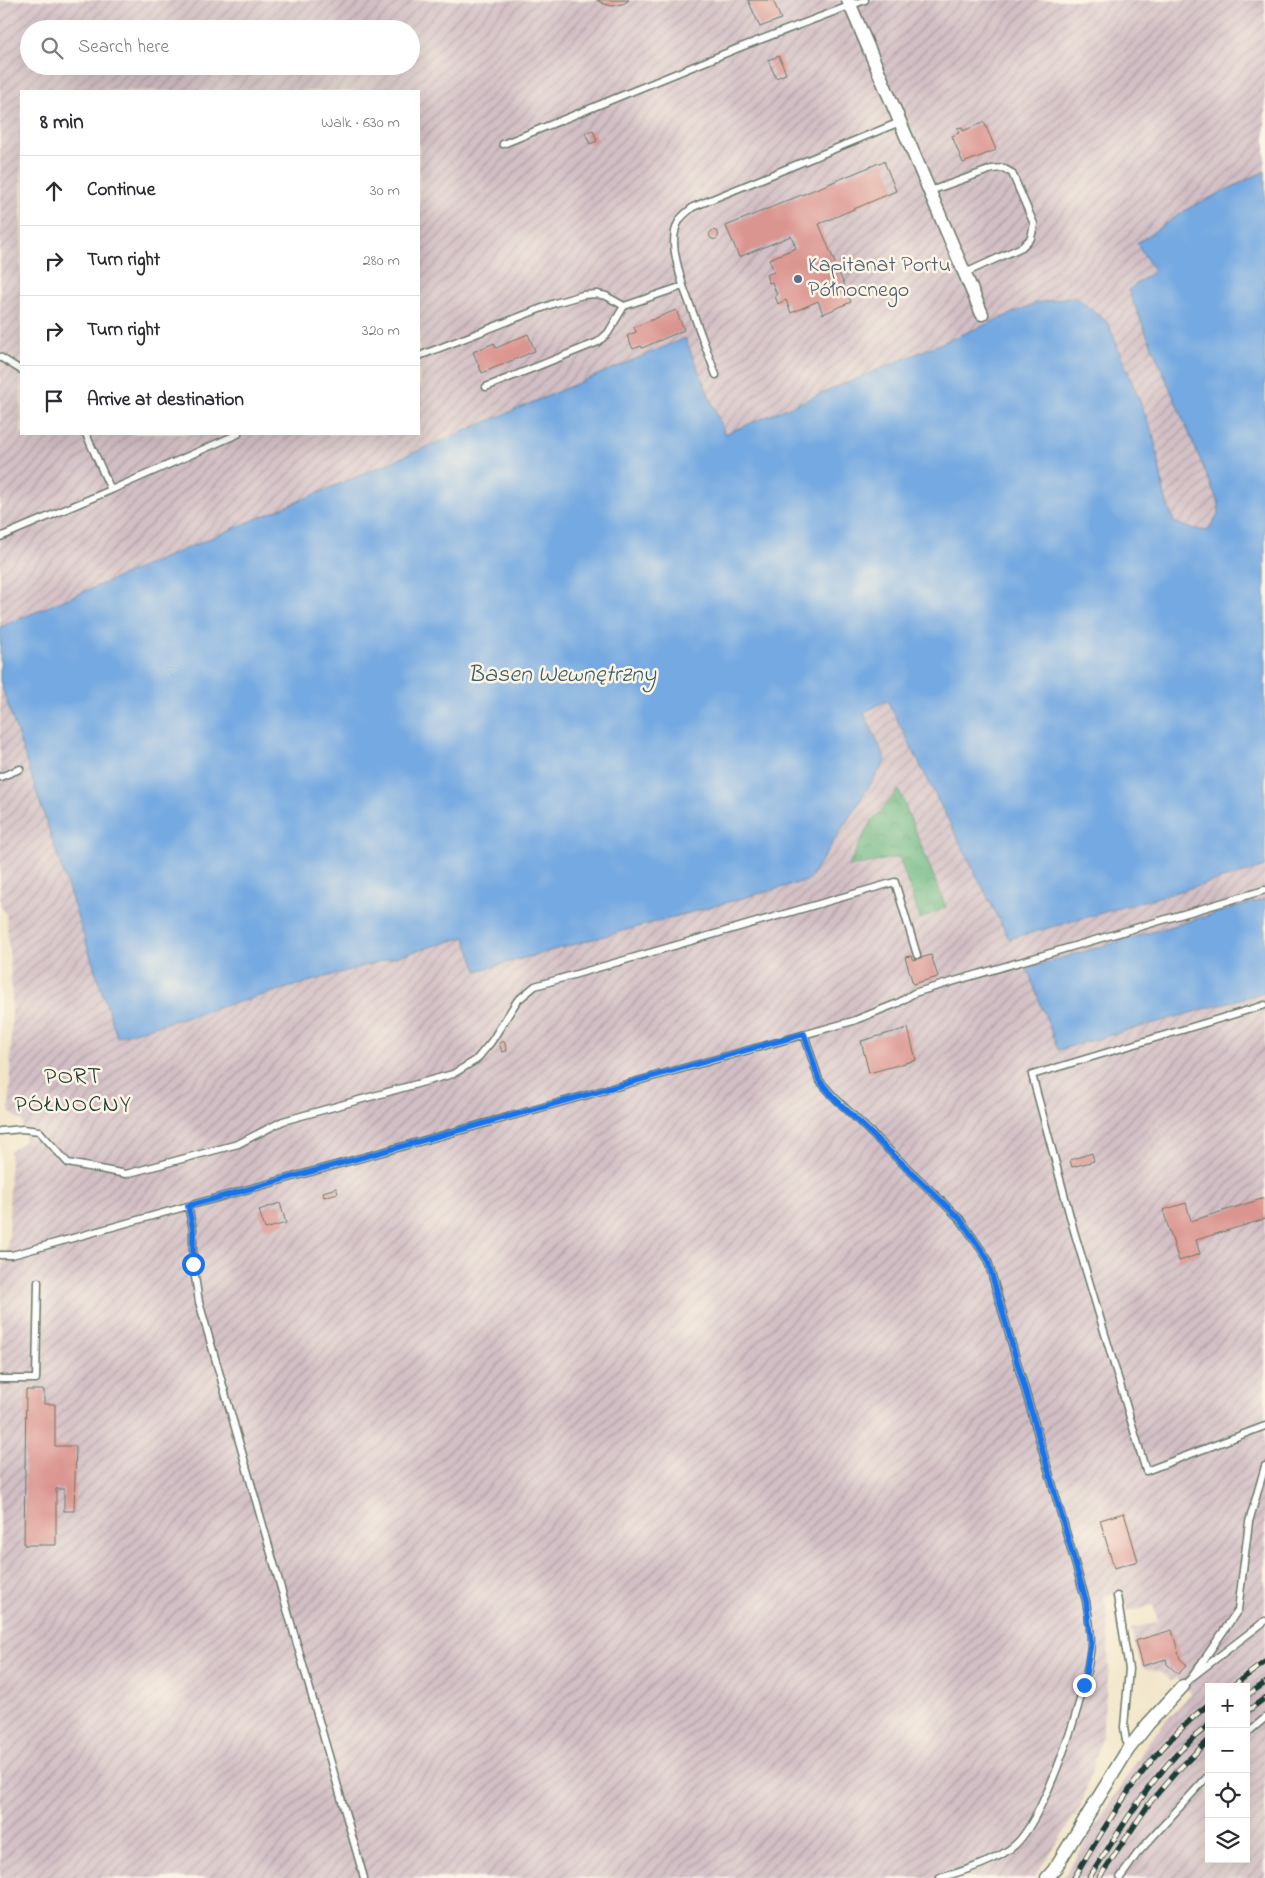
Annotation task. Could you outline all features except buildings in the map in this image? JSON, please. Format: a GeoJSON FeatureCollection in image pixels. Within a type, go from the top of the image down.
{"type":"FeatureCollection","features":[{"type":"Feature","properties":{"kind":"street"},"geometry":{"type":"LineString","coordinates":[[849,3],[982,314]]}},
{"type":"Feature","properties":{"kind":"street"},"geometry":{"type":"LineString","coordinates":[[1047,1878],[1054,1870],[1131,1745],[1188,1681]]}},
{"type":"Feature","properties":{"kind":"lane"},"geometry":{"type":"LineString","coordinates":[[503,144],[849,3],[865,0]]}},
{"type":"Feature","properties":{"kind":"lane"},"geometry":{"type":"LineString","coordinates":[[716,374],[683,286],[676,259],[674,235],[680,220],[693,207],[900,122]]}},
{"type":"Feature","properties":{"kind":"lane"},"geometry":{"type":"LineString","coordinates":[[930,191],[992,169],[1003,168],[1012,173],[1034,224],[1030,238],[1022,248],[965,273]]}},
{"type":"Feature","properties":{"kind":"lane"},"geometry":{"type":"LineString","coordinates":[[486,387],[598,342],[608,333],[624,306],[683,286]]}},
{"type":"Feature","properties":{"kind":"lane"},"geometry":{"type":"LineString","coordinates":[[420,356],[555,302],[583,295],[597,294],[606,296],[624,306]]}},
{"type":"Feature","properties":{"kind":"lane"},"geometry":{"type":"LineString","coordinates":[[0,357],[20,369]]}},
{"type":"Feature","properties":{"kind":"lane"},"geometry":{"type":"LineString","coordinates":[[86,435],[111,490]]}},
{"type":"Feature","properties":{"kind":"lane"},"geometry":{"type":"LineString","coordinates":[[0,537],[236,435]]}},
{"type":"Feature","properties":{"kind":"lane"},"geometry":{"type":"LineString","coordinates":[[0,777],[20,769]]}},
{"type":"Feature","properties":{"kind":"lane"},"geometry":{"type":"LineString","coordinates":[[0,1131],[23,1129],[39,1131],[68,1163],[126,1174],[238,1144],[283,1121],[453,1074],[476,1060],[491,1042],[517,1001],[536,986],[895,882],[917,955]]}},
{"type":"Feature","properties":{"kind":"lane"},"geometry":{"type":"LineString","coordinates":[[0,1256],[12,1255],[854,1021],[898,1003],[914,993],[1265,890]]}},
{"type":"Feature","properties":{"kind":"lane"},"geometry":{"type":"LineString","coordinates":[[1265,1005],[1032,1075],[1074,1231],[1146,1471],[1265,1426]]}},
{"type":"Feature","properties":{"kind":"lane"},"geometry":{"type":"LineString","coordinates":[[804,1034],[819,1080],[834,1098],[960,1219],[987,1258],[1086,1601],[1091,1642],[1084,1685],[1062,1754],[1041,1807],[1028,1829],[1015,1845],[992,1859],[940,1878]]}},
{"type":"Feature","properties":{"kind":"lane"},"geometry":{"type":"LineString","coordinates":[[188,1206],[193,1229],[193,1264],[199,1302],[364,1878]]}},
{"type":"Feature","properties":{"kind":"lane"},"geometry":{"type":"LineString","coordinates":[[0,1378],[36,1379],[38,1282]]}},
{"type":"Feature","properties":{"kind":"lane"},"geometry":{"type":"LineString","coordinates":[[1188,1681],[1238,1610],[1249,1522],[1265,1466]]}},
{"type":"Feature","properties":{"kind":"lane"},"geometry":{"type":"LineString","coordinates":[[1117,1596],[1130,1669],[1124,1727],[1126,1741],[1131,1745]]}},
{"type":"Feature","properties":{"kind":"lane"},"geometry":{"type":"LineString","coordinates":[[1188,1681],[1265,1621]]}},
{"type":"Feature","properties":{"kind":"lane"},"geometry":{"type":"LineString","coordinates":[[1250,1729],[1265,1718]]}},
{"type":"Feature","properties":{"kind":"lane"},"geometry":{"type":"LineString","coordinates":[[1120,1878],[1137,1854],[1205,1779]]}},
{"type":"Feature","properties":{"kind":"shaded area"},"geometry":{"type":"Polygon","coordinates":[[[0,0],[1265,0],[1265,171],[1189,208],[1138,243],[1154,271],[1128,290],[1219,504],[1219,513],[1207,531],[1186,527],[1174,522],[1165,497],[1153,434],[1108,323],[1074,296],[1037,303],[724,434],[684,338],[0,627],[0,0]]]}},
{"type":"Feature","properties":{"kind":"shaded area","name":"PORT PÓŁNOCNY"},"geometry":{"type":"Polygon","coordinates":[[[0,681],[117,1037],[466,937],[476,971],[864,713],[887,700],[1009,939],[1265,867],[1265,899],[1027,968],[1058,1050],[1265,992],[1265,1878],[1063,1878],[1149,1741],[1191,1693],[1175,1678],[1171,1681],[1161,1672],[1142,1667],[1131,1629],[1158,1621],[1153,1605],[1128,1612],[1122,1592],[1104,1596],[1108,1618],[1109,1669],[1101,1740],[1081,1806],[1034,1878],[0,1878],[2,1275],[9,1235],[10,1151],[25,1141],[22,1121],[9,1112],[12,1008],[6,914],[0,905],[0,681]]]}},
{"type":"Feature","properties":{"kind":"green space"},"geometry":{"type":"Polygon","coordinates":[[[899,790],[946,907],[920,919],[899,857],[848,867],[870,823],[899,790]]]}},
{"type":"Feature","properties":{"kind":"water","name":"Basen Wewnętrzny"},"geometry":{"type":"Polygon","coordinates":[[[1265,171],[1265,867],[1009,939],[887,700],[864,713],[886,760],[809,880],[477,971],[465,937],[117,1037],[0,681],[0,627],[685,338],[725,434],[1037,303],[1075,296],[1108,323],[1153,434],[1165,497],[1174,522],[1186,527],[1207,531],[1219,513],[1219,504],[1128,290],[1154,271],[1137,243],[1189,208],[1265,171]]]}},
{"type":"Feature","properties":{"kind":"water"},"geometry":{"type":"Polygon","coordinates":[[[1265,899],[1265,992],[1058,1050],[1027,968],[1265,899]]]}},
{"type":"Feature","properties":{"kind":"railway"},"geometry":{"type":"LineString","coordinates":[[1236,1683],[1265,1662]]}},
{"type":"Feature","properties":{"kind":"railway"},"geometry":{"type":"LineString","coordinates":[[1250,1693],[1265,1683]]}},
{"type":"Feature","properties":{"kind":"railway"},"geometry":{"type":"LineString","coordinates":[[1250,1709],[1265,1698]]}},
{"type":"Feature","properties":{"kind":"railway"},"geometry":{"type":"LineString","coordinates":[[1074,1878],[1133,1785],[1168,1742],[1205,1707]]}},
{"type":"Feature","properties":{"kind":"railway"},"geometry":{"type":"LineString","coordinates":[[1089,1878],[1157,1777],[1173,1758],[1205,1728]]}},
{"type":"Feature","properties":{"kind":"railway"},"geometry":{"type":"LineString","coordinates":[[1099,1878],[1151,1801],[1176,1772],[1205,1744]]}},
{"type":"Feature","properties":{"kind":"place","name":"Kapitanat Portu Północnego"},"geometry":{"type":"Point","coordinates":[798,279]}},
{"type":"Feature","properties":{"kind":"district","name":"PORT PÓŁNOCNY"},"geometry":{"type":"Point","coordinates":[73,1091]}},
{"type":"Feature","properties":{"kind":"route"},"geometry":{"type":"LineString","coordinates":[[193,1264],[193,1229],[188,1206],[804,1034],[819,1080],[834,1098],[960,1219],[987,1258],[1086,1601],[1091,1642],[1084,1685]]}}]}
